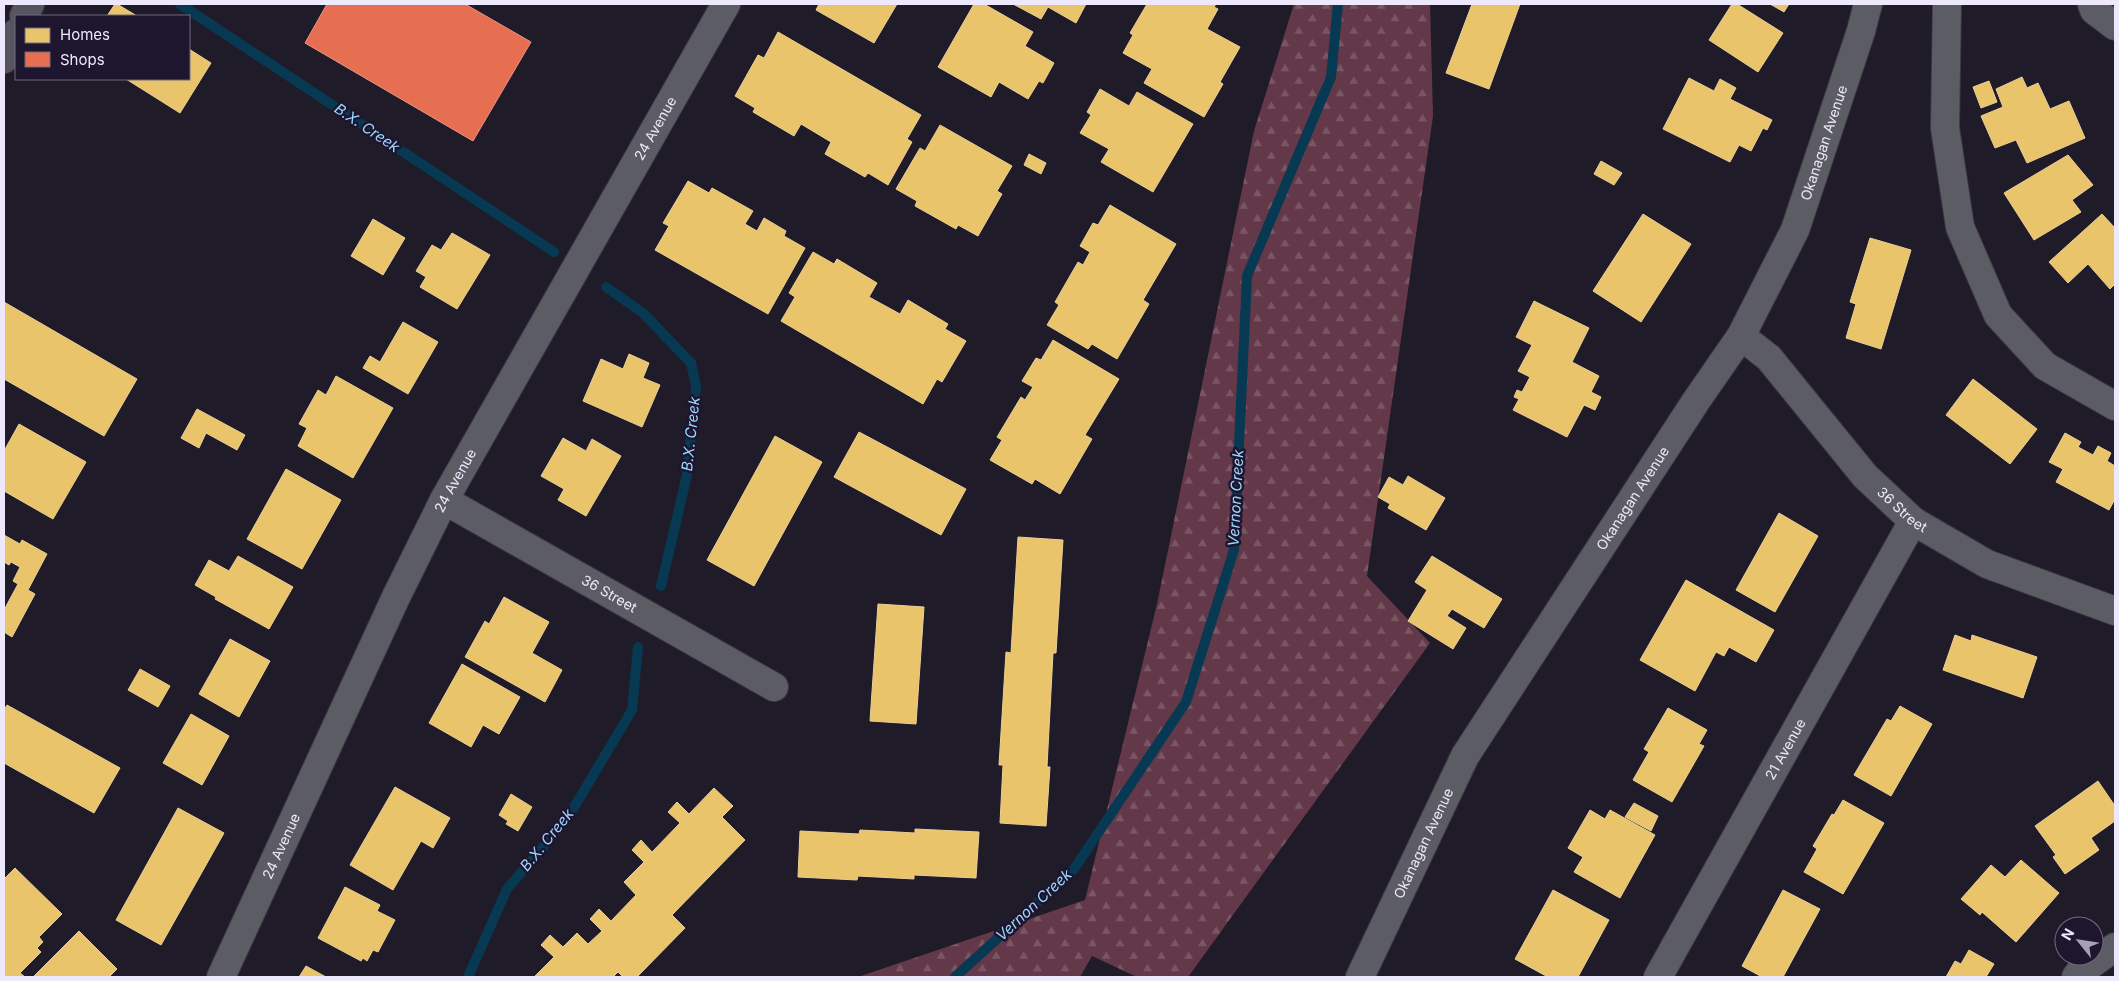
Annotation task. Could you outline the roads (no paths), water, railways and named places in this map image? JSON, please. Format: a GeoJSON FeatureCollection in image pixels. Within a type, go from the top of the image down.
{"type":"FeatureCollection","features":[{"type":"Feature","properties":{"kind":"main road"},"geometry":{"type":"LineString","coordinates":[[4,59],[15,35]]}},
{"type":"Feature","properties":{"kind":"street","name":"24 Avenue"},"geometry":{"type":"LineString","coordinates":[[221,977],[392,606],[444,500],[726,4]]}},
{"type":"Feature","properties":{"kind":"street","name":"Okanagan Avenue"},"geometry":{"type":"LineString","coordinates":[[1360,977],[1465,756],[1696,401],[1741,336],[1795,230],[1861,31],[1868,4]]}},
{"type":"Feature","properties":{"kind":"street"},"geometry":{"type":"LineString","coordinates":[[1947,4],[1945,128],[1960,227],[1998,315],[2045,366],[2115,406]]}},
{"type":"Feature","properties":{"kind":"street"},"geometry":{"type":"LineString","coordinates":[[2092,4],[2094,10],[2115,26]]}},
{"type":"Feature","properties":{"kind":"street","name":"36 Street"},"geometry":{"type":"LineString","coordinates":[[1741,336],[1769,358],[1865,476],[1913,521],[1987,564],[2115,611]]}},
{"type":"Feature","properties":{"kind":"street","name":"36 Street"},"geometry":{"type":"LineString","coordinates":[[444,500],[774,687]]}},
{"type":"Feature","properties":{"kind":"street","name":"21 Avenue"},"geometry":{"type":"LineString","coordinates":[[1658,977],[1913,521]]}},
{"type":"Feature","properties":{"kind":"street"},"geometry":{"type":"LineString","coordinates":[[2076,977],[2115,947]]}},
{"type":"Feature","properties":{"kind":"waterway","name":"B.X. Creek"},"geometry":{"type":"LineString","coordinates":[[180,4],[554,252]]}},
{"type":"Feature","properties":{"kind":"waterway","name":"Vernon Creek"},"geometry":{"type":"LineString","coordinates":[[955,977],[1074,869],[1186,702],[1234,550],[1247,276],[1331,77],[1338,4]]}},
{"type":"Feature","properties":{"kind":"waterway","name":"B.X. Creek"},"geometry":{"type":"LineString","coordinates":[[606,287],[643,313],[691,363],[696,386],[687,475],[661,586]]}},
{"type":"Feature","properties":{"kind":"waterway","name":"B.X. Creek"},"geometry":{"type":"LineString","coordinates":[[468,977],[507,889],[567,819],[632,710],[638,647]]}}]}
